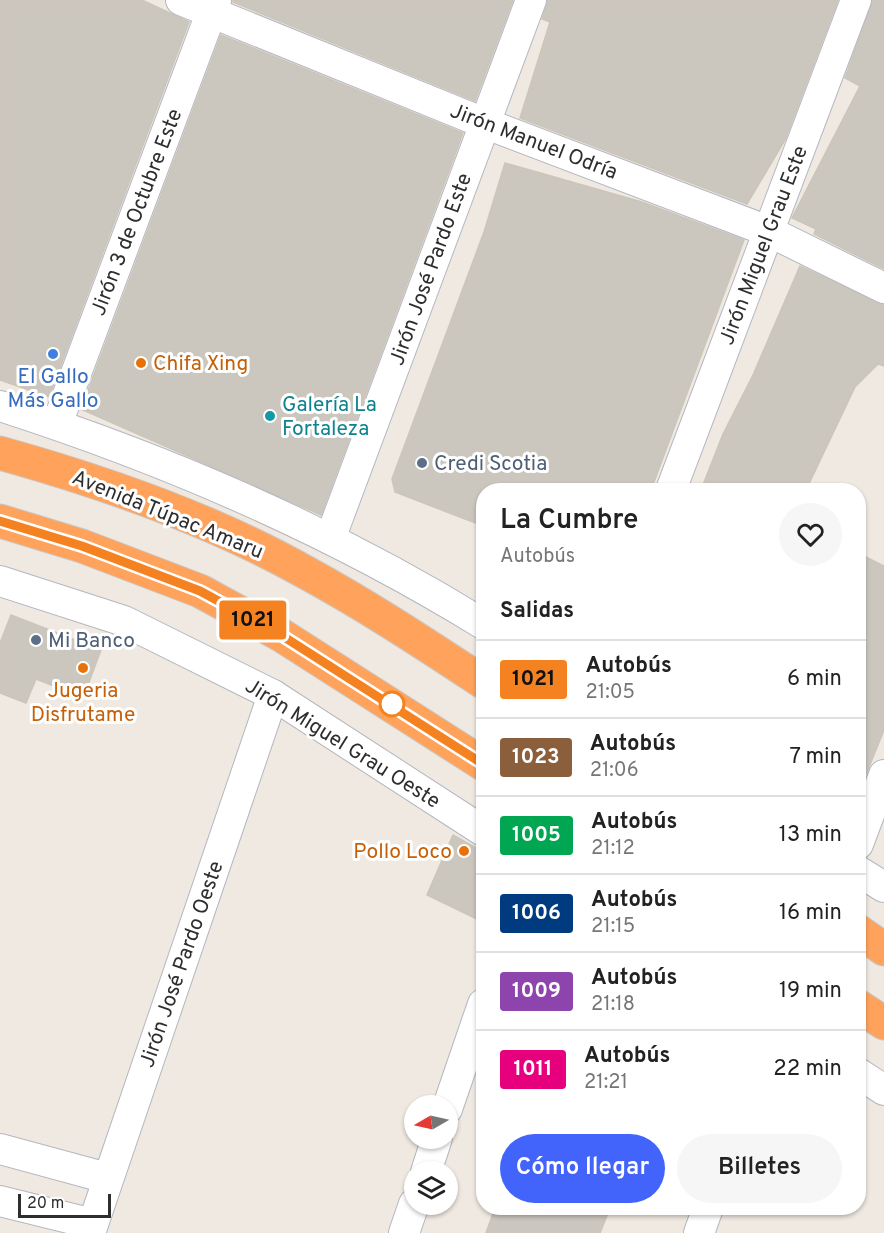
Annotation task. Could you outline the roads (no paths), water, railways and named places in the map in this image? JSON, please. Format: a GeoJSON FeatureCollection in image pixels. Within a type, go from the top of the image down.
{"type":"FeatureCollection","features":[{"type":"Feature","properties":{"kind":"highway","name":"Avenida Túpac Amaru"},"geometry":{"type":"LineString","coordinates":[[0,453],[42,465],[217,529],[304,571],[476,678]]}},
{"type":"Feature","properties":{"kind":"highway"},"geometry":{"type":"LineString","coordinates":[[0,521],[82,546],[200,591],[281,635],[476,760]]}},
{"type":"Feature","properties":{"kind":"highway"},"geometry":{"type":"LineString","coordinates":[[866,936],[884,948]]}},
{"type":"Feature","properties":{"kind":"highway"},"geometry":{"type":"LineString","coordinates":[[866,1011],[884,1023]]}},
{"type":"Feature","properties":{"kind":"street","name":"Jirón Manuel Odría"},"geometry":{"type":"LineString","coordinates":[[181,0],[214,6],[484,123],[768,231],[884,288]]}},
{"type":"Feature","properties":{"kind":"street","name":"Jirón José Pardo Este"},"geometry":{"type":"LineString","coordinates":[[330,539],[531,0]]}},
{"type":"Feature","properties":{"kind":"street","name":"Jirón Miguel Grau Este"},"geometry":{"type":"LineString","coordinates":[[674,483],[856,0]]}},
{"type":"Feature","properties":{"kind":"street","name":"Jirón 3 de Octubre Este"},"geometry":{"type":"LineString","coordinates":[[57,424],[214,6]]}},
{"type":"Feature","properties":{"kind":"street","name":"Avenida Túpac Amaru"},"geometry":{"type":"LineString","coordinates":[[0,406],[57,424],[207,481],[330,539],[476,620]]}},
{"type":"Feature","properties":{"kind":"street","name":"Jirón Miguel Grau Oeste"},"geometry":{"type":"LineString","coordinates":[[0,581],[124,621],[273,695],[476,826]]}},
{"type":"Feature","properties":{"kind":"street","name":"Jirón José Pardo Oeste"},"geometry":{"type":"LineString","coordinates":[[92,1229],[107,1178],[273,695]]}},
{"type":"Feature","properties":{"kind":"street"},"geometry":{"type":"LineString","coordinates":[[866,823],[884,775]]}},
{"type":"Feature","properties":{"kind":"street"},"geometry":{"type":"LineString","coordinates":[[866,876],[884,888]]}},
{"type":"Feature","properties":{"kind":"street"},"geometry":{"type":"LineString","coordinates":[[452,1095],[476,1024]]}},
{"type":"Feature","properties":{"kind":"street"},"geometry":{"type":"LineString","coordinates":[[866,1078],[884,1090]]}},
{"type":"Feature","properties":{"kind":"street"},"geometry":{"type":"LineString","coordinates":[[0,1149],[107,1178]]}},
{"type":"Feature","properties":{"kind":"street"},"geometry":{"type":"LineString","coordinates":[[0,1201],[92,1229]]}},
{"type":"Feature","properties":{"kind":"street"},"geometry":{"type":"LineString","coordinates":[[404,1233],[410,1215]]}},
{"type":"Feature","properties":{"kind":"street"},"geometry":{"type":"LineString","coordinates":[[699,1233],[705,1215]]}},
{"type":"Feature","properties":{"kind":"place","name":"El Gallo Más Gallo"},"geometry":{"type":"Point","coordinates":[53,354]}},
{"type":"Feature","properties":{"kind":"place","name":"Chifa Xing"},"geometry":{"type":"Point","coordinates":[141,363]}},
{"type":"Feature","properties":{"kind":"place","name":"Galería La Fortaleza"},"geometry":{"type":"Point","coordinates":[270,416]}},
{"type":"Feature","properties":{"kind":"place","name":"Credi Scotia"},"geometry":{"type":"Point","coordinates":[422,463]}},
{"type":"Feature","properties":{"kind":"place","name":"Mi Banco"},"geometry":{"type":"Point","coordinates":[36,640]}},
{"type":"Feature","properties":{"kind":"place","name":"Jugeria Disfrutame"},"geometry":{"type":"Point","coordinates":[83,668]}},
{"type":"Feature","properties":{"kind":"place","name":"Pollo Loco"},"geometry":{"type":"Point","coordinates":[464,851]}}]}
